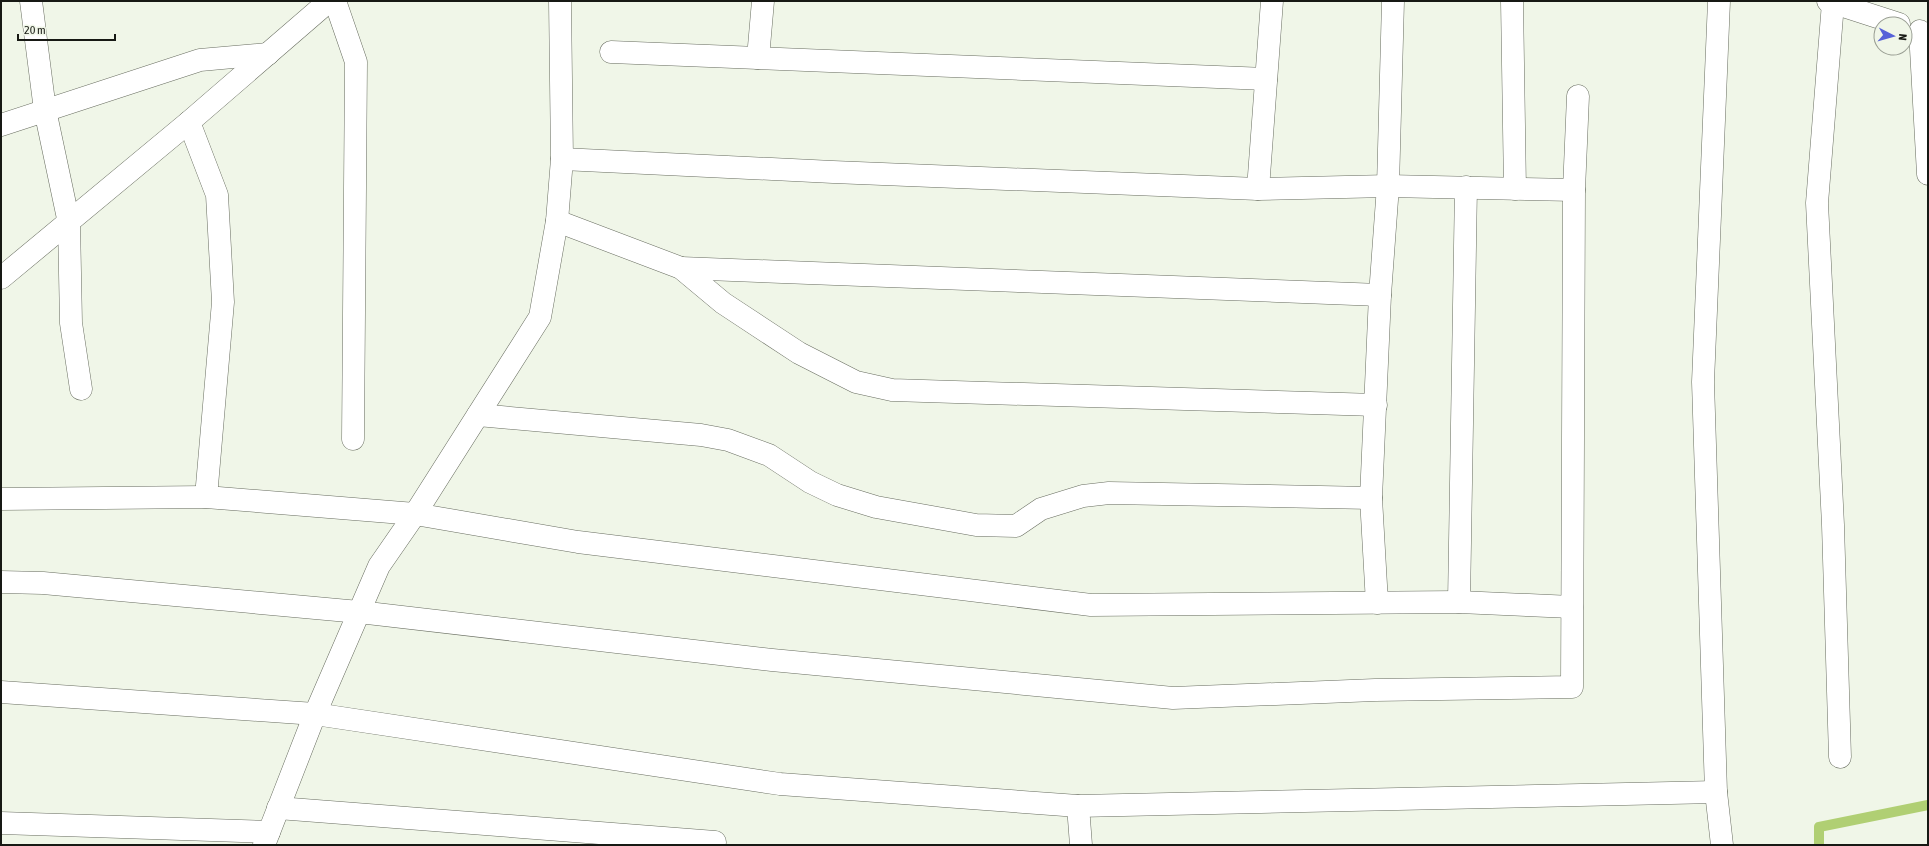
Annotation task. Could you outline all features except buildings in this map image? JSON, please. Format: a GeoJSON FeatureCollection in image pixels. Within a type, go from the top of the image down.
{"type":"FeatureCollection","features":[{"type":"Feature","properties":{"kind":"street"},"geometry":{"type":"LineString","coordinates":[[31,1],[45,110],[69,223],[71,323],[80,389]]}},
{"type":"Feature","properties":{"kind":"street"},"geometry":{"type":"LineString","coordinates":[[1,278],[189,122],[329,1]]}},
{"type":"Feature","properties":{"kind":"street"},"geometry":{"type":"LineString","coordinates":[[335,1],[356,62],[353,438]]}},
{"type":"Feature","properties":{"kind":"street"},"geometry":{"type":"LineString","coordinates":[[1,823],[266,838],[315,714],[379,566],[415,514],[540,317],[557,221],[562,159],[560,1]]}},
{"type":"Feature","properties":{"kind":"street"},"geometry":{"type":"LineString","coordinates":[[758,58],[763,1]]}},
{"type":"Feature","properties":{"kind":"street"},"geometry":{"type":"LineString","coordinates":[[1258,189],[1272,1]]}},
{"type":"Feature","properties":{"kind":"street"},"geometry":{"type":"LineString","coordinates":[[1377,603],[1371,498],[1380,295],[1388,186],[1393,1]]}},
{"type":"Feature","properties":{"kind":"street"},"geometry":{"type":"LineString","coordinates":[[1512,1],[1515,189]]}},
{"type":"Feature","properties":{"kind":"street"},"geometry":{"type":"LineString","coordinates":[[1719,1],[1703,382],[1716,792],[1722,845]]}},
{"type":"Feature","properties":{"kind":"street"},"geometry":{"type":"LineString","coordinates":[[1840,757],[1834,525],[1817,203],[1830,2],[1874,16]]}},
{"type":"Feature","properties":{"kind":"street"},"geometry":{"type":"LineString","coordinates":[[1918,29],[1928,174]]}},
{"type":"Feature","properties":{"kind":"street"},"geometry":{"type":"LineString","coordinates":[[611,52],[1266,80]]}},
{"type":"Feature","properties":{"kind":"street"},"geometry":{"type":"LineString","coordinates":[[1,125],[200,60],[268,54]]}},
{"type":"Feature","properties":{"kind":"street"},"geometry":{"type":"LineString","coordinates":[[1,582],[43,583],[359,612],[772,660],[1173,698],[1374,690],[1572,687],[1574,190],[1578,96]]}},
{"type":"Feature","properties":{"kind":"street"},"geometry":{"type":"LineString","coordinates":[[189,122],[217,195],[223,302],[206,496]]}},
{"type":"Feature","properties":{"kind":"street"},"geometry":{"type":"LineString","coordinates":[[562,159],[849,173],[1258,189],[1388,186],[1574,190]]}},
{"type":"Feature","properties":{"kind":"street"},"geometry":{"type":"LineString","coordinates":[[1459,602],[1466,187]]}},
{"type":"Feature","properties":{"kind":"street"},"geometry":{"type":"LineString","coordinates":[[557,221],[681,268],[1380,295]]}},
{"type":"Feature","properties":{"kind":"street"},"geometry":{"type":"LineString","coordinates":[[681,268],[723,303],[799,353],[856,382],[892,390],[1376,404]]}},
{"type":"Feature","properties":{"kind":"street"},"geometry":{"type":"LineString","coordinates":[[478,416],[701,435],[728,440],[769,455],[810,482],[837,495],[876,507],[976,525],[1016,526],[1041,509],[1083,496],[1109,493],[1371,498]]}},
{"type":"Feature","properties":{"kind":"street"},"geometry":{"type":"LineString","coordinates":[[1,499],[206,496],[415,514],[578,542],[1090,606],[1459,602],[1572,607]]}},
{"type":"Feature","properties":{"kind":"street"},"geometry":{"type":"LineString","coordinates":[[1,692],[315,714],[780,784],[1078,806],[1716,792]]}},
{"type":"Feature","properties":{"kind":"street"},"geometry":{"type":"LineString","coordinates":[[1078,806],[1081,845]]}},
{"type":"Feature","properties":{"kind":"street"},"geometry":{"type":"LineString","coordinates":[[278,808],[715,842]]}},
{"type":"Feature","properties":{"kind":"waterway"},"geometry":{"type":"LineString","coordinates":[[1819,845],[1819,827],[1928,805]]}}]}
